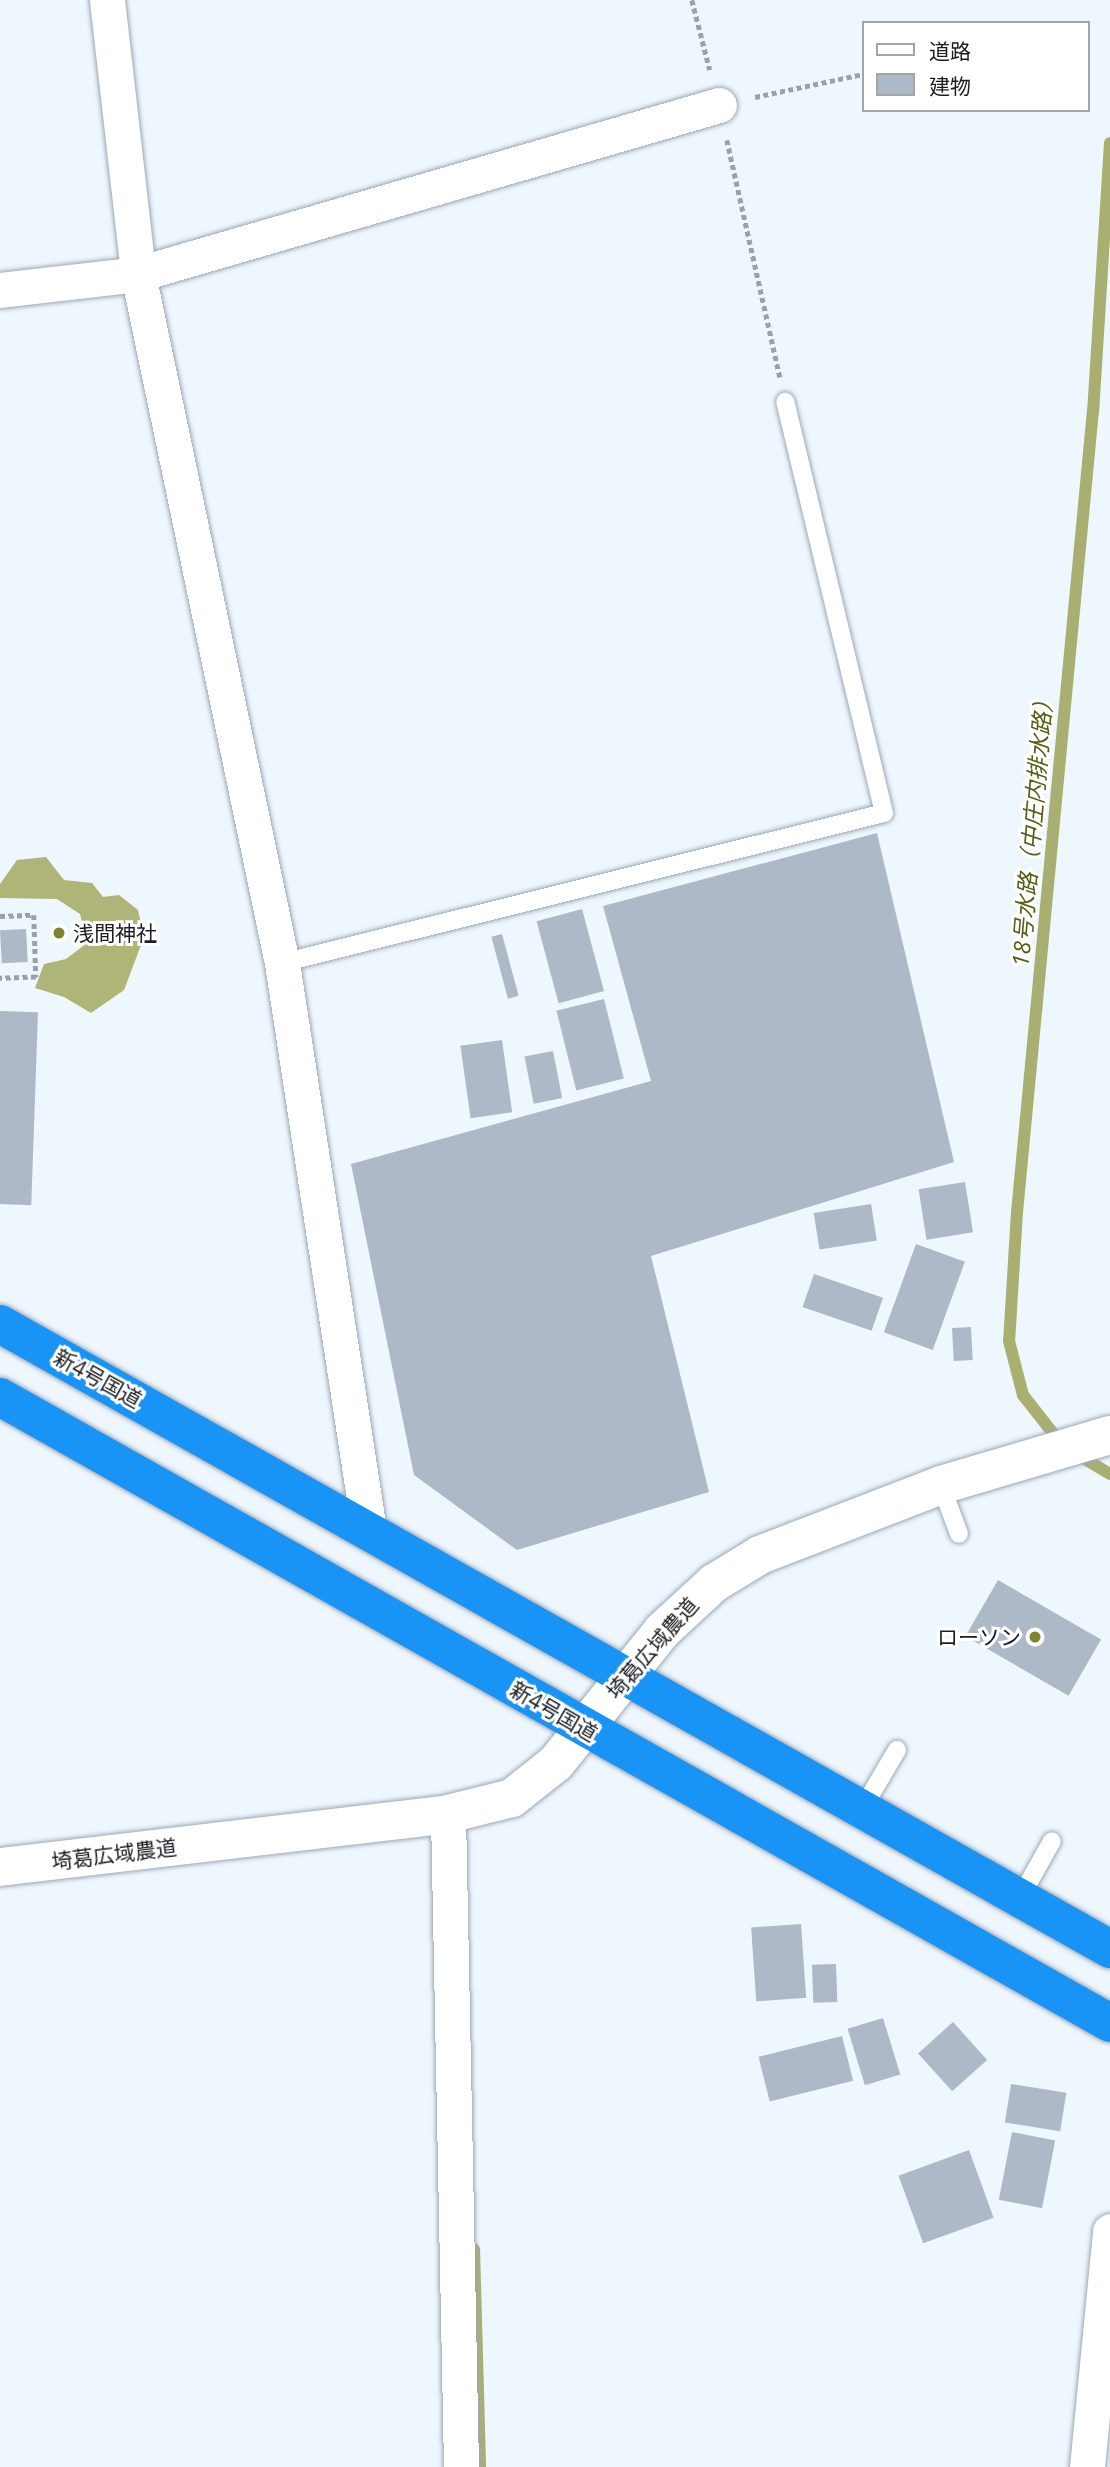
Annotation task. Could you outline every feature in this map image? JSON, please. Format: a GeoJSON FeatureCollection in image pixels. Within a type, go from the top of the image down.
{"type":"FeatureCollection","features":[{"type":"Feature","properties":{"kind":"highway","name":"新4号国道"},"geometry":{"type":"LineString","coordinates":[[0,1324],[1110,1949]]}},
{"type":"Feature","properties":{"kind":"highway","name":"新4号国道"},"geometry":{"type":"LineString","coordinates":[[0,1397],[1110,2023]]}},
{"type":"Feature","properties":{"kind":"street"},"geometry":{"type":"LineString","coordinates":[[107,0],[138,274],[282,963],[369,1531]]}},
{"type":"Feature","properties":{"kind":"street"},"geometry":{"type":"LineString","coordinates":[[0,290],[138,274],[719,105]]}},
{"type":"Feature","properties":{"kind":"street","name":"埼葛広域農道"},"geometry":{"type":"LineString","coordinates":[[0,1867],[448,1814],[512,1798],[542,1777],[625,1676],[695,1597],[760,1555],[941,1485],[1110,1435]]}},
{"type":"Feature","properties":{"kind":"street"},"geometry":{"type":"LineString","coordinates":[[448,1814],[461,2467]]}},
{"type":"Feature","properties":{"kind":"street"},"geometry":{"type":"LineString","coordinates":[[1087,2467],[1110,2231]]}},
{"type":"Feature","properties":{"kind":"lane"},"geometry":{"type":"LineString","coordinates":[[282,963],[884,813],[785,402]]}},
{"type":"Feature","properties":{"kind":"lane"},"geometry":{"type":"LineString","coordinates":[[941,1485],[959,1534]]}},
{"type":"Feature","properties":{"kind":"lane"},"geometry":{"type":"LineString","coordinates":[[861,1811],[897,1750]]}},
{"type":"Feature","properties":{"kind":"lane"},"geometry":{"type":"LineString","coordinates":[[1020,1898],[1052,1841]]}},
{"type":"Feature","properties":{"kind":"path"},"geometry":{"type":"LineString","coordinates":[[692,0],[719,105],[785,402]]}},
{"type":"Feature","properties":{"kind":"path"},"geometry":{"type":"LineString","coordinates":[[719,105],[862,74]]}},
{"type":"Feature","properties":{"kind":"path"},"geometry":{"type":"LineString","coordinates":[[0,915],[34,915],[36,977],[0,978]]}},
{"type":"Feature","properties":{"kind":"green space"},"geometry":{"type":"Polygon","coordinates":[[[46,857],[64,880],[92,883],[103,897],[119,895],[138,910],[144,937],[124,990],[91,1013],[64,997],[35,988],[44,964],[66,959],[87,943],[80,914],[57,899],[0,898],[0,884],[17,860],[46,857]]]}},
{"type":"Feature","properties":{"kind":"building"},"geometry":{"type":"Polygon","coordinates":[[[877,833],[954,1162],[651,1256],[709,1492],[517,1550],[414,1475],[351,1164],[651,1081],[603,906],[877,833]]]}},
{"type":"Feature","properties":{"kind":"building"},"geometry":{"type":"Polygon","coordinates":[[[582,909],[604,991],[559,1003],[537,921],[582,909]]]}},
{"type":"Feature","properties":{"kind":"building"},"geometry":{"type":"Polygon","coordinates":[[[26,929],[28,962],[2,963],[0,930],[26,929]]]}},
{"type":"Feature","properties":{"kind":"building"},"geometry":{"type":"Polygon","coordinates":[[[502,934],[519,996],[508,999],[491,937],[502,934]]]}},
{"type":"Feature","properties":{"kind":"building"},"geometry":{"type":"Polygon","coordinates":[[[604,999],[624,1079],[576,1090],[556,1011],[604,999]]]}},
{"type":"Feature","properties":{"kind":"building"},"geometry":{"type":"Polygon","coordinates":[[[0,1011],[38,1012],[31,1205],[0,1204],[0,1011]]]}},
{"type":"Feature","properties":{"kind":"building"},"geometry":{"type":"Polygon","coordinates":[[[502,1040],[512,1112],[471,1118],[460,1046],[502,1040]]]}},
{"type":"Feature","properties":{"kind":"building"},"geometry":{"type":"Polygon","coordinates":[[[553,1051],[562,1098],[534,1104],[525,1057],[553,1051]]]}},
{"type":"Feature","properties":{"kind":"building"},"geometry":{"type":"Polygon","coordinates":[[[965,1182],[973,1232],[927,1240],[919,1189],[965,1182]]]}},
{"type":"Feature","properties":{"kind":"building"},"geometry":{"type":"Polygon","coordinates":[[[871,1204],[877,1241],[820,1250],[814,1213],[871,1204]]]}},
{"type":"Feature","properties":{"kind":"building"},"geometry":{"type":"Polygon","coordinates":[[[916,1244],[965,1262],[933,1350],[884,1332],[916,1244]]]}},
{"type":"Feature","properties":{"kind":"building"},"geometry":{"type":"Polygon","coordinates":[[[814,1274],[883,1298],[872,1331],[803,1307],[814,1274]]]}},
{"type":"Feature","properties":{"kind":"building"},"geometry":{"type":"Polygon","coordinates":[[[971,1327],[973,1360],[954,1361],[952,1328],[971,1327]]]}},
{"type":"Feature","properties":{"kind":"building"},"geometry":{"type":"Polygon","coordinates":[[[998,1580],[1101,1640],[1069,1696],[966,1636],[998,1580]]]}},
{"type":"Feature","properties":{"kind":"building"},"geometry":{"type":"Polygon","coordinates":[[[801,1924],[806,1998],[756,2001],[751,1927],[801,1924]]]}},
{"type":"Feature","properties":{"kind":"building"},"geometry":{"type":"Polygon","coordinates":[[[836,1964],[837,2002],[813,2003],[812,1965],[836,1964]]]}},
{"type":"Feature","properties":{"kind":"building"},"geometry":{"type":"Polygon","coordinates":[[[883,2018],[900,2074],[865,2085],[848,2029],[883,2018]]]}},
{"type":"Feature","properties":{"kind":"building"},"geometry":{"type":"Polygon","coordinates":[[[953,2022],[987,2060],[952,2091],[918,2053],[953,2022]]]}},
{"type":"Feature","properties":{"kind":"building"},"geometry":{"type":"Polygon","coordinates":[[[842,2036],[853,2081],[770,2101],[759,2057],[842,2036]]]}},
{"type":"Feature","properties":{"kind":"building"},"geometry":{"type":"Polygon","coordinates":[[[1011,2084],[1066,2093],[1060,2131],[1005,2123],[1011,2084]]]}},
{"type":"Feature","properties":{"kind":"building"},"geometry":{"type":"Polygon","coordinates":[[[1012,2132],[1055,2140],[1042,2208],[999,2200],[1012,2132]]]}},
{"type":"Feature","properties":{"kind":"building"},"geometry":{"type":"Polygon","coordinates":[[[969,2150],[994,2218],[923,2243],[899,2176],[969,2150]]]}},
{"type":"Feature","properties":{"kind":"waterway","name":"18号水路（中庄内排水路）"},"geometry":{"type":"LineString","coordinates":[[1110,143],[1093,410],[1017,1212],[1009,1341],[1023,1395],[1063,1446],[1110,1474]]}},
{"type":"Feature","properties":{"kind":"waterway"},"geometry":{"type":"LineString","coordinates":[[474,2249],[480,2467]]}},
{"type":"Feature","properties":{"kind":"place","name":"浅間神社"},"geometry":{"type":"Point","coordinates":[59,933]}},
{"type":"Feature","properties":{"kind":"place","name":"ローソン"},"geometry":{"type":"Point","coordinates":[1035,1637]}}]}
